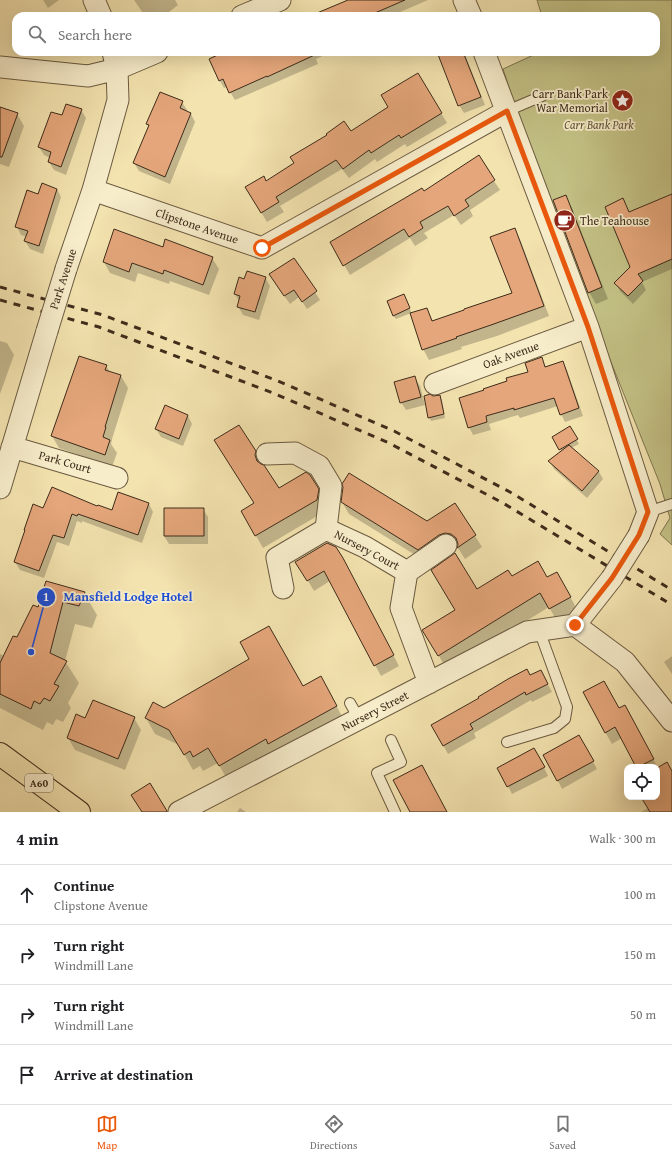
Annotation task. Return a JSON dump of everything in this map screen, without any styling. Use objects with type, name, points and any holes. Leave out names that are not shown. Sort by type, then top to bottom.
[{"type":"highway","name":"A60","points":[[0,754],[79,812]]},
{"type":"street","points":[[94,0],[99,12]]},
{"type":"street","points":[[252,12],[280,0]]},
{"type":"street","points":[[464,0],[469,12]]},
{"type":"street","points":[[0,67],[88,76],[115,60],[136,56]]},
{"type":"street","points":[[486,56],[588,327],[648,512],[639,535],[612,578],[575,625],[625,662],[672,721]]},
{"type":"street","name":"Park Avenue","points":[[0,488],[66,269],[93,190],[118,100],[115,60]]},
{"type":"street","name":"Clipstone Avenue","points":[[93,190],[262,248],[507,111]]},
{"type":"street","name":"Oak Avenue","points":[[434,384],[588,327]]},
{"type":"street","name":"Park Court","points":[[12,447],[117,478]]},
{"type":"street","name":"Nursery Court","points":[[267,454],[295,453],[319,466],[331,486],[326,529]]},
{"type":"street","name":"Nursery Court","points":[[326,529],[365,548],[407,572]]},
{"type":"street","name":"Nursery Court","points":[[283,588],[277,558],[326,529]]},
{"type":"street","name":"Nursery Court","points":[[429,682],[401,608],[407,572],[446,545]]},
{"type":"street","name":"Nursery Street","points":[[179,812],[355,711],[429,682],[526,632],[575,625]]},
{"type":"lane","points":[[507,111],[542,96]]},
{"type":"lane","points":[[648,512],[672,504]]},
{"type":"lane","points":[[507,742],[554,728],[565,719],[567,707],[539,630]]},
{"type":"lane","points":[[391,740],[401,762],[377,773],[395,812]]},
{"type":"green space","name":"Carr Bank Park","points":[[537,0],[672,0],[672,545],[660,534],[670,518],[660,484],[547,203],[503,69],[531,56],[660,56],[660,12],[541,12]]},
{"type":"building","points":[[348,0],[405,0],[377,12],[320,12]]},
{"type":"building","points":[[215,56],[312,56],[229,93],[223,79],[219,81],[209,59]]},
{"type":"building","points":[[439,56],[465,56],[481,97],[458,106]]},
{"type":"building","points":[[418,73],[442,113],[401,138],[399,135],[371,153],[369,150],[343,169],[336,160],[276,197],[279,202],[261,213],[245,187],[264,176],[266,181],[294,163],[290,157],[327,135],[326,134],[344,121],[351,131],[388,107],[381,95]]},
{"type":"building","points":[[160,92],[183,101],[180,108],[191,113],[165,177],[133,163],[149,125],[146,124]]},
{"type":"building","points":[[66,104],[82,109],[61,167],[48,162],[51,152],[38,147],[51,112],[62,115]]},
{"type":"building","points":[[0,107],[18,113],[2,157],[0,157]]},
{"type":"building","points":[[479,155],[495,180],[465,200],[469,206],[454,216],[448,206],[420,222],[423,228],[409,237],[404,229],[343,266],[330,242],[422,188],[424,191]]},
{"type":"building","points":[[42,183],[57,189],[39,246],[24,241],[28,231],[15,227],[27,190],[38,194]]},
{"type":"building","points":[[672,194],[672,259],[638,274],[643,281],[628,296],[614,283],[630,267],[605,207],[623,198],[629,212]]},
{"type":"building","points":[[566,195],[602,287],[588,293],[553,200]]},
{"type":"building","points":[[515,228],[544,306],[422,350],[410,313],[427,308],[432,321],[512,293],[490,237]]},
{"type":"building","points":[[114,229],[163,247],[165,239],[213,257],[203,285],[164,270],[163,274],[132,263],[129,272],[103,262]]},
{"type":"building","points":[[294,258],[317,291],[302,302],[294,290],[284,296],[269,274]]},
{"type":"building","points":[[247,271],[266,277],[255,312],[237,307],[240,296],[234,294],[239,277],[244,279]]},
{"type":"building","points":[[404,294],[410,308],[393,316],[387,301]]},
{"type":"building","points":[[79,356],[107,365],[105,370],[121,375],[103,437],[110,440],[105,455],[51,436]]},
{"type":"building","points":[[542,357],[545,367],[563,361],[579,408],[560,415],[554,398],[514,410],[514,408],[486,416],[487,422],[468,428],[459,398],[507,381],[506,378],[528,372],[525,363]]},
{"type":"building","points":[[415,376],[421,397],[400,403],[394,382]]},
{"type":"building","points":[[430,394],[433,396],[440,395],[444,414],[428,418],[424,396]]},
{"type":"building","points":[[165,405],[188,415],[179,439],[155,429]]},
{"type":"building","points":[[239,425],[256,451],[255,455],[257,461],[264,465],[279,488],[306,472],[310,475],[319,489],[317,500],[255,536],[241,511],[254,503],[214,440]]},
{"type":"building","points":[[570,426],[578,439],[559,450],[552,437]]},
{"type":"building","points":[[569,445],[599,471],[582,491],[548,461]]},
{"type":"building","points":[[349,473],[427,521],[455,503],[476,535],[457,548],[458,544],[456,538],[451,534],[445,533],[439,535],[418,550],[341,502],[342,484]]},
{"type":"building","points":[[52,487],[97,506],[98,505],[112,510],[118,492],[149,503],[138,535],[78,514],[77,516],[72,514],[64,538],[53,535],[39,571],[14,562],[33,504],[43,508]]},
{"type":"building","points":[[164,508],[204,508],[204,536],[164,536]]},
{"type":"building","points":[[327,543],[336,547],[343,558],[394,655],[374,666],[324,571],[307,581],[295,562]]},
{"type":"building","points":[[455,553],[477,589],[508,570],[512,576],[538,561],[547,577],[557,572],[571,597],[549,609],[540,593],[438,656],[422,630],[455,610],[431,570]]},
{"type":"building","points":[[46,581],[85,592],[79,606],[63,602],[50,653],[67,661],[54,684],[59,686],[50,701],[44,698],[40,704],[34,701],[31,709],[0,694],[0,663],[13,636],[17,637],[33,605],[38,607]]},
{"type":"building","points":[[269,626],[303,686],[321,676],[337,706],[268,744],[266,739],[219,766],[208,748],[193,757],[190,751],[184,755],[169,730],[145,718],[153,702],[164,708],[249,659],[240,642]]},
{"type":"building","points":[[527,669],[530,675],[541,670],[548,684],[526,695],[525,692],[470,724],[473,729],[443,746],[431,725]]},
{"type":"building","points":[[604,681],[619,708],[625,705],[654,759],[644,764],[634,764],[615,727],[605,733],[583,692]]},
{"type":"building","points":[[93,700],[135,717],[118,759],[67,738],[76,714],[85,718]]},
{"type":"building","points":[[579,735],[594,761],[557,781],[543,755]]},
{"type":"building","points":[[534,748],[545,767],[507,787],[497,768]]},
{"type":"building","points":[[667,762],[672,771],[672,812],[650,812],[643,800],[660,800],[660,766]]},
{"type":"building","points":[[422,765],[447,812],[410,812],[393,780]]},
{"type":"building","points":[[150,783],[167,812],[142,812],[131,795]]},
{"type":"railway","points":[[0,287],[103,315],[278,381],[394,431],[510,492],[672,590]]},
{"type":"railway","points":[[0,300],[99,327],[273,393],[389,443],[503,503],[672,605]]},
{"type":"place","name":"Carr Bank Park War Memorial","points":[[623,101]]},
{"type":"place","name":"The Teahouse","points":[[565,221]]},
{"type":"place","name":"Mansfield Lodge Hotel","points":[[31,652]]},
{"type":"route","points":[[262,248],[507,111],[588,327],[648,512],[639,535],[612,578],[575,625]]}]
